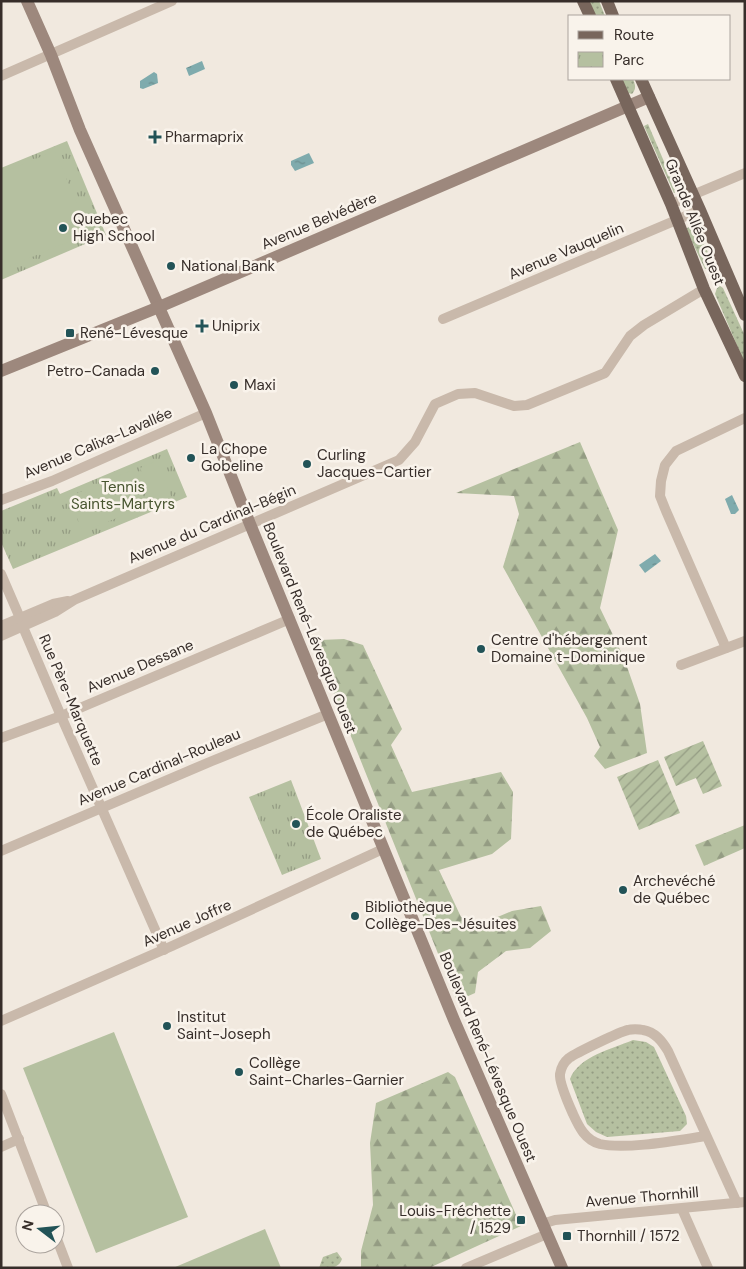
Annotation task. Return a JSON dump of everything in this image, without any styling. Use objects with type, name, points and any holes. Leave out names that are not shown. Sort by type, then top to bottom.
[{"type":"main road","name":"Boulevard René-Lévesque Ouest","points":[[27,1],[51,55],[80,130],[206,413],[454,1020],[562,1268]]},
{"type":"main road","points":[[583,1],[590,15]]},
{"type":"main road","points":[[607,1],[614,15]]},
{"type":"main road","name":"Grande Allée Ouest","points":[[616,80],[671,204],[704,289],[745,376]]},
{"type":"main road","name":"Grande Allée Ouest","points":[[641,80],[745,315]]},
{"type":"main road","name":"Avenue Belvédère","points":[[1,371],[159,307],[649,97]]},
{"type":"street","points":[[1,76],[172,1]]},
{"type":"street","points":[[671,204],[745,173]]},
{"type":"street","name":"Avenue Vauquelin","points":[[443,319],[700,210]]},
{"type":"street","name":"Avenue du Cardinal-Bégin","points":[[1,626],[55,612],[74,600],[399,460],[415,442],[435,404],[450,397],[458,394],[475,393],[514,406],[527,405],[605,373],[630,336],[644,325],[704,289]]},
{"type":"street","name":"Avenue Calixa-Lavallée","points":[[1,500],[52,481],[206,413]]},
{"type":"street","points":[[726,648],[660,496],[661,481],[665,465],[676,451],[745,418]]},
{"type":"street","name":"Rue Père-Marquette","points":[[1,574],[164,950]]},
{"type":"street","name":"Avenue Dessane","points":[[1,738],[61,716],[290,619]]},
{"type":"street","name":"Avenue du Cardinal-Bégin","points":[[1,636],[22,622]]},
{"type":"street","points":[[681,665],[745,640]]},
{"type":"street","name":"Avenue Cardinal-Rouleau","points":[[1,851],[102,807],[328,714]]},
{"type":"street","name":"Avenue Joffre","points":[[1,1021],[164,950],[383,849]]},
{"type":"street","points":[[706,1136],[625,1146],[598,1143],[587,1137],[570,1109],[560,1075],[563,1064],[578,1052],[628,1030],[643,1030],[654,1034],[662,1040],[706,1136],[741,1203]]},
{"type":"street","points":[[1,1094],[44,1204]]},
{"type":"street","points":[[1,1147],[19,1139]]},
{"type":"street","name":"Avenue Thornhill","points":[[466,1268],[545,1229],[555,1220],[741,1203]]},
{"type":"street","points":[[682,1209],[708,1268]]},
{"type":"street","points":[[63,1254],[68,1268]]},
{"type":"green space","points":[[586,1],[599,1],[605,15],[593,15]]},
{"type":"green space","points":[[621,80],[633,80],[634,92],[632,94],[628,93]]},
{"type":"green space","points":[[648,124],[677,192],[674,193],[644,126]]},
{"type":"green space","points":[[67,141],[106,235],[1,280],[1,168]]},
{"type":"green space","points":[[55,151],[89,233],[1,270],[1,173]]},
{"type":"green space","points":[[694,225],[697,226],[713,265],[706,269],[687,231],[687,228]]},
{"type":"green space","points":[[720,286],[723,288],[745,336],[745,364],[715,294]]},
{"type":"green space","points":[[580,442],[618,530],[600,608],[624,658],[640,704],[647,753],[605,769],[594,756],[600,747],[587,718],[503,567],[519,514],[514,496],[456,493]]},
{"type":"green space","name":"Tennis Saints-Martyrs","points":[[167,449],[187,497],[13,569],[1,542],[1,511],[57,488],[60,494]]},
{"type":"green space","points":[[156,461],[171,496],[154,503],[140,468]]},
{"type":"green space","points":[[132,470],[147,505],[131,512],[116,477]]},
{"type":"green space","points":[[109,480],[124,515],[107,522],[92,487]]},
{"type":"green space","points":[[85,490],[100,525],[83,532],[68,497]]},
{"type":"green space","points":[[344,639],[363,645],[402,729],[391,745],[412,792],[501,772],[513,792],[511,839],[492,854],[439,870],[461,917],[481,924],[512,911],[541,906],[551,931],[530,948],[506,951],[478,972],[475,993],[457,1001],[314,644],[320,640]]},
{"type":"green space","points":[[703,741],[722,786],[703,794],[696,778],[676,786],[664,757]]},
{"type":"green space","points":[[658,760],[680,813],[639,830],[617,777]]},
{"type":"green space","points":[[291,780],[321,859],[282,875],[249,797]]},
{"type":"green space","points":[[745,825],[745,848],[704,866],[695,845]]},
{"type":"green space","points":[[114,1032],[188,1217],[96,1253],[23,1068]]},
{"type":"green space","points":[[633,1040],[646,1042],[654,1047],[686,1116],[687,1124],[680,1131],[607,1137],[596,1132],[587,1124],[570,1079],[574,1071],[597,1054]]},
{"type":"green space","points":[[448,1072],[455,1077],[521,1226],[429,1268],[361,1268],[361,1251],[373,1205],[370,1143],[376,1103]]},
{"type":"green space","points":[[265,1229],[281,1268],[173,1268]]},
{"type":"green space","points":[[337,1252],[342,1259],[338,1265],[319,1268],[323,1257]]},
{"type":"water","points":[[202,61],[205,69],[189,76],[186,68]]},
{"type":"water","points":[[154,72],[157,74],[158,83],[143,89],[140,88],[140,81]]},
{"type":"water","points":[[309,153],[314,163],[295,171],[291,161]]},
{"type":"water","points":[[732,495],[739,510],[735,514],[731,514],[725,499]]},
{"type":"water","points":[[655,554],[661,561],[645,573],[639,565]]},
{"type":"place","name":"Pharmaprix","points":[[155,137]]},
{"type":"place","name":"Quebec High School","points":[[63,228]]},
{"type":"place","name":"National Bank","points":[[171,266]]},
{"type":"place","name":"Uniprix","points":[[202,326]]},
{"type":"place","name":"René-Lévesque","points":[[70,333]]},
{"type":"place","name":"Petro-Canada","points":[[155,371]]},
{"type":"place","name":"Maxi","points":[[234,385]]},
{"type":"place","name":"La Chope Gobeline","points":[[191,458]]},
{"type":"place","name":"Curling Jacques-Cartier","points":[[307,464]]},
{"type":"place","name":"Centre d'hébergement Domaine t-Dominique","points":[[481,649]]},
{"type":"place","name":"École Oraliste de Québec","points":[[296,824]]},
{"type":"place","name":"Archevéché de Québec","points":[[623,890]]},
{"type":"place","name":"Bibliothèque Collège-Des-Jésuites","points":[[355,916]]},
{"type":"place","name":"Institut Saint-Joseph","points":[[167,1026]]},
{"type":"place","name":"Collège Saint-Charles-Garnier","points":[[239,1072]]},
{"type":"place","name":"Louis-Fréchette / 1529","points":[[521,1220]]},
{"type":"place","name":"Thornhill / 1572","points":[[567,1236]]}]
